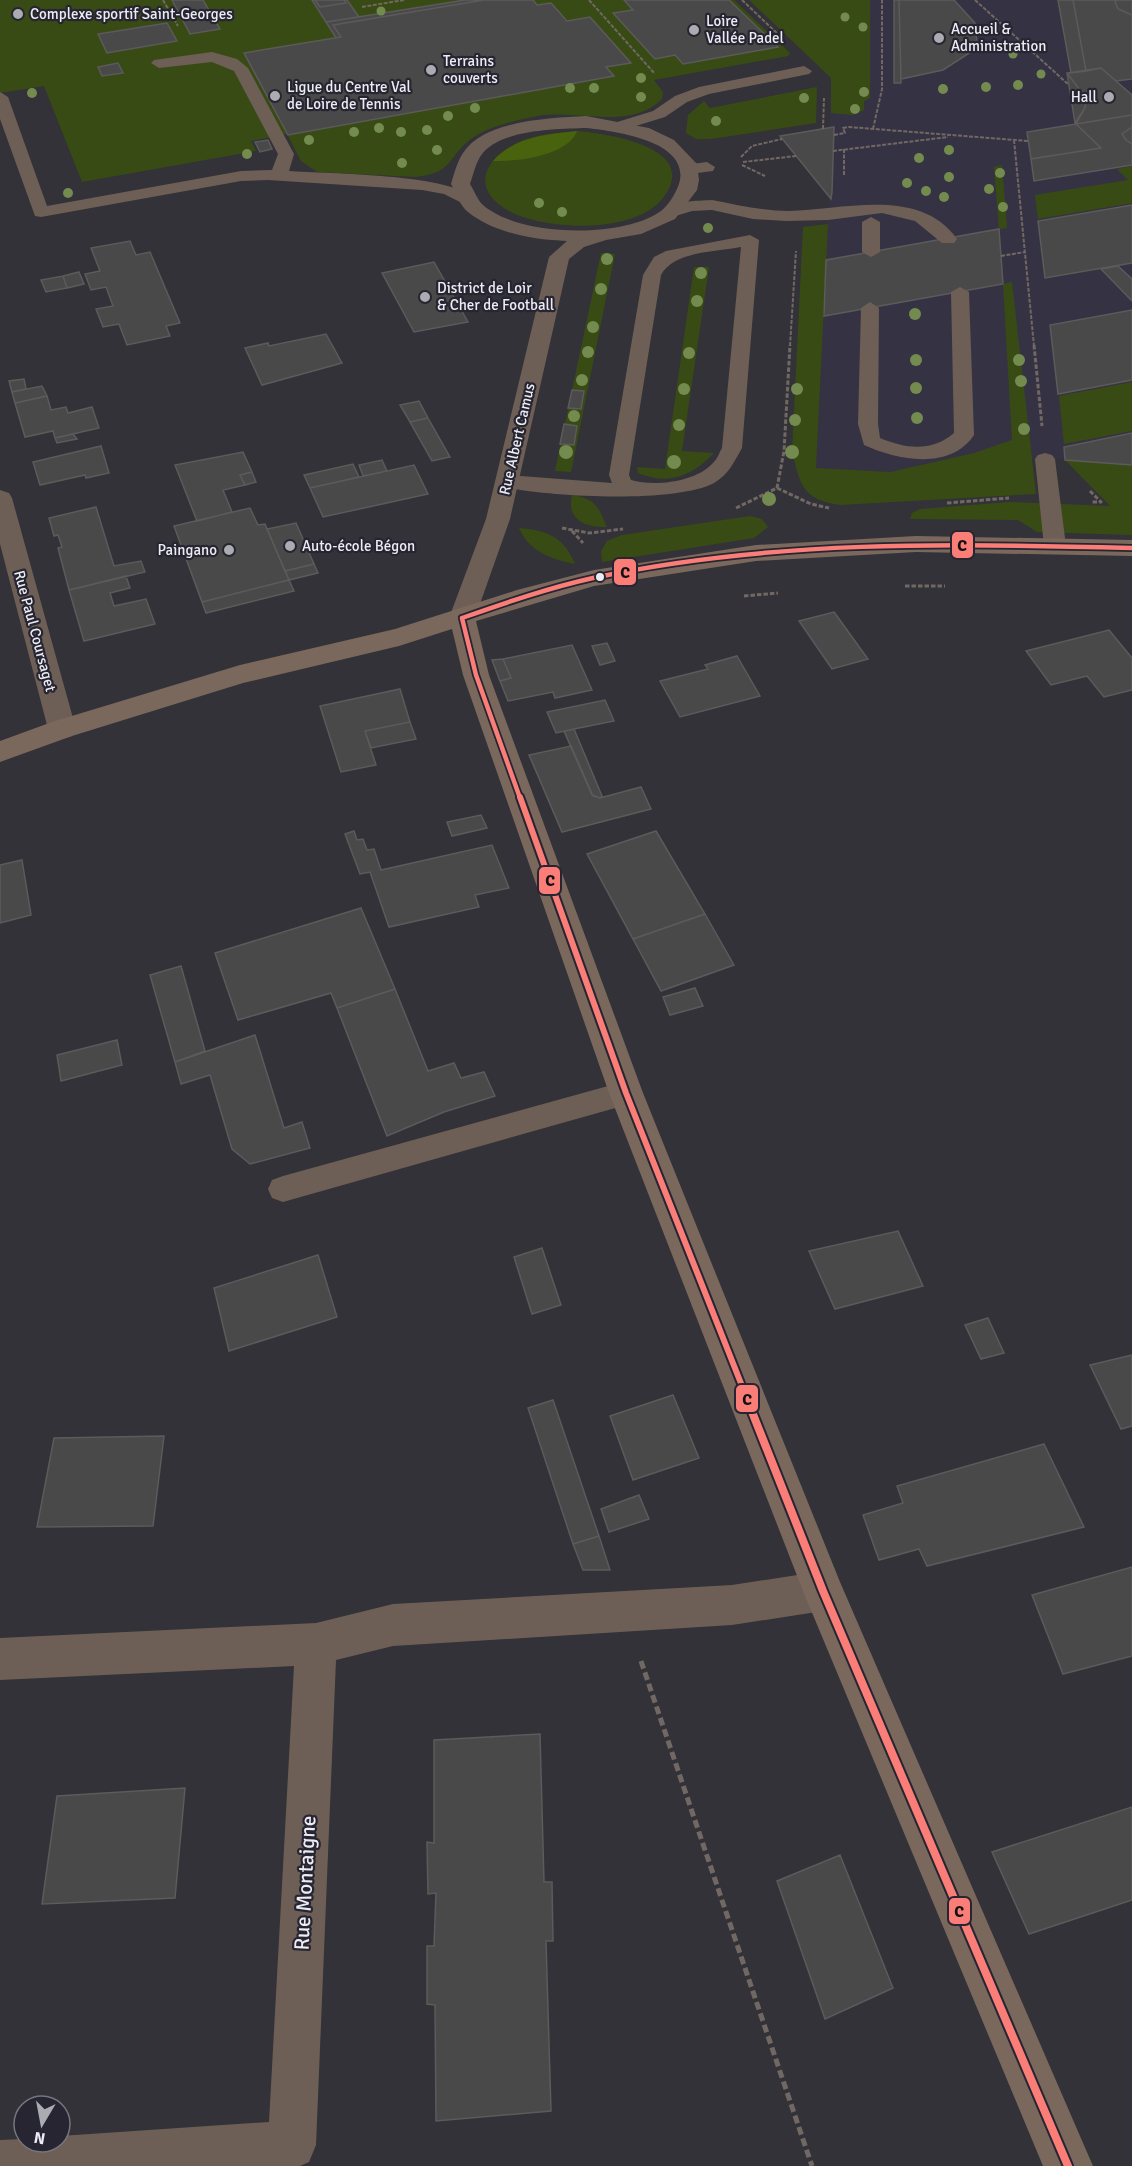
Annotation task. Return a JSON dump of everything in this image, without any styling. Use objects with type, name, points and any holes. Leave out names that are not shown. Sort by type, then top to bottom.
[{"type":"street","points":[[553,123],[620,126],[655,137],[673,148],[696,172],[685,197],[669,213],[645,226],[577,243],[559,257],[542,240],[485,216],[468,201],[460,184],[462,167],[474,151],[495,138],[522,128],[553,123]]},
{"type":"street","points":[[511,228],[543,235],[577,237],[613,234]]},
{"type":"street","name":"Rue Albert Camus","points":[[462,618],[498,519],[559,257]]},
{"type":"street","name":"Rue Paul Coursaget","points":[[0,498],[62,729]]},
{"type":"street","points":[[0,752],[62,729],[240,674],[399,637],[526,596],[594,578],[756,553],[916,544],[1132,548]]},
{"type":"street","points":[[462,618],[476,675],[626,1093],[823,1591],[1068,2166]]},
{"type":"street","points":[[0,1659],[316,1644],[393,1625],[732,1605],[823,1591]]},
{"type":"street","name":"Rue Montaigne","points":[[0,2165],[292,2145],[316,1644]]},
{"type":"lane","points":[[159,63],[197,57],[233,61],[240,68],[286,154],[279,176]]},
{"type":"lane","points":[[620,126],[659,114],[681,99],[698,92],[804,71]]},
{"type":"lane","points":[[0,97],[41,212],[241,176],[279,176],[422,185],[449,190],[468,201]]},
{"type":"lane","points":[[655,137],[659,114]]},
{"type":"lane","points":[[422,185],[448,180],[462,167]]},
{"type":"lane","points":[[696,172],[696,190],[712,204]]},
{"type":"lane","points":[[669,213],[690,206],[712,204],[753,214],[828,215],[882,208],[921,217],[937,227],[948,239]]},
{"type":"lane","points":[[507,481],[662,490],[696,482],[720,469],[732,447],[753,214]]},
{"type":"lane","points":[[871,222],[871,252]]},
{"type":"lane","points":[[641,490],[624,484],[619,475],[652,276],[660,261],[672,255],[750,240]]},
{"type":"lane","points":[[870,308],[868,424],[871,441],[891,451],[918,453],[948,448],[964,435],[960,292]]},
{"type":"lane","points":[[1045,459],[1055,546]]},
{"type":"lane","points":[[283,1189],[626,1093]]},
{"type":"path","points":[[362,7],[404,0]]},
{"type":"path","points":[[589,0],[660,80]]},
{"type":"path","points":[[742,0],[791,46]]},
{"type":"path","points":[[873,129],[882,89],[882,0]]},
{"type":"path","points":[[975,0],[1069,85]]},
{"type":"path","points":[[834,135],[845,133],[843,128],[849,127],[1029,141]]},
{"type":"path","points":[[833,151],[957,135]]},
{"type":"path","points":[[782,139],[752,146],[738,163],[796,156]]},
{"type":"path","points":[[1014,140],[1045,459]]},
{"type":"path","points":[[1001,256],[1025,252]]},
{"type":"path","points":[[937,504],[1004,498],[1101,502],[1085,485]]},
{"type":"path","points":[[777,488],[811,504],[835,509]]},
{"type":"path","points":[[904,586],[951,586]]},
{"type":"path","points":[[743,596],[788,592]]},
{"type":"path","points":[[624,1611],[812,2166]]},
{"type":"shaded area","points":[[754,0],[1132,0],[1132,465],[974,453],[890,472],[816,468],[828,224],[831,74]]},
{"type":"green space","name":"Ligue du Centre Val de Loire de Tennis","points":[[0,0],[734,0],[790,53],[788,56],[654,80],[663,92],[662,99],[649,109],[635,114],[619,117],[538,116],[498,126],[484,131],[467,142],[445,167],[428,175],[415,177],[317,172],[301,161],[287,134],[251,141],[256,151],[82,182],[44,86],[0,93]]},
{"type":"green space","points":[[749,0],[870,0],[870,98],[864,101],[864,110],[853,115],[831,113],[831,78]]},
{"type":"green space","points":[[817,87],[816,123],[711,139],[696,139],[686,133],[688,115],[704,101],[710,108]]},
{"type":"green space","points":[[577,131],[621,138],[654,151],[666,160],[672,172],[670,186],[659,202],[642,214],[621,221],[572,226],[526,218],[509,211],[489,193],[485,184],[486,174],[497,156],[519,142],[533,137]]},
{"type":"green space","points":[[577,131],[572,140],[552,152],[527,159],[493,161],[511,147],[532,138]]},
{"type":"green space","points":[[1002,165],[1007,228],[999,229],[994,167]]},
{"type":"green space","points":[[1132,166],[1132,203],[1038,219],[1035,195],[1128,180],[1117,169]]},
{"type":"green space","points":[[828,224],[816,468],[890,472],[974,453],[1012,440],[1003,284],[1012,282],[1036,494],[840,505],[818,499],[805,489],[792,452],[803,227]]},
{"type":"green space","points":[[601,253],[615,254],[571,472],[555,471]]},
{"type":"green space","points":[[694,267],[709,267],[682,451],[714,453],[688,473],[659,479],[638,473],[637,467],[665,469]]},
{"type":"green space","points":[[1132,382],[1132,431],[1064,444],[1059,396]]},
{"type":"green space","points":[[1065,460],[1132,465],[1132,535],[1037,532],[1018,520],[910,519],[912,513],[920,509],[1010,502],[1110,506]]},
{"type":"green space","points":[[572,495],[591,501],[607,527],[591,526],[579,520],[572,510]]},
{"type":"green space","points":[[750,516],[762,519],[768,527],[754,538],[602,562],[601,551],[607,541],[622,535]]},
{"type":"green space","points":[[519,528],[546,533],[560,541],[575,564],[541,553],[528,543]]},
{"type":"building","points":[[172,0],[203,0],[220,29],[190,34]]},
{"type":"building","points":[[312,0],[315,0],[320,7],[346,3],[344,0],[347,0],[359,17],[326,22]]},
{"type":"building","points":[[315,0],[344,0],[346,3],[320,7]]},
{"type":"building","points":[[465,0],[484,0],[333,25],[341,37],[336,38],[326,22]]},
{"type":"building","name":"Terrains couverts","points":[[484,0],[533,0],[537,5],[551,3],[567,21],[590,17],[631,63],[606,67],[614,76],[288,135],[244,53],[341,37],[333,25]]},
{"type":"building","name":"Loire Vallée Padel","points":[[624,0],[729,0],[778,47],[683,64],[675,55],[655,59],[613,13],[633,10]]},
{"type":"building","points":[[894,0],[899,0],[901,83],[894,83]]},
{"type":"building","name":"Accueil & Administration","points":[[899,0],[954,0],[975,23],[977,43],[971,52],[943,70],[901,79]]},
{"type":"building","points":[[1058,0],[1073,0],[1086,71],[1071,73]]},
{"type":"building","points":[[1073,0],[1117,0],[1115,2],[1118,9],[1132,15],[1132,79],[1116,81],[1101,68],[1086,71]]},
{"type":"building","points":[[1073,0],[1132,0],[1132,79],[1116,81],[1101,68],[1086,71]]},
{"type":"building","points":[[167,23],[177,41],[107,53],[98,34]]},
{"type":"building","points":[[118,63],[123,73],[102,76],[98,67]]},
{"type":"building","name":"Hall","points":[[1101,68],[1132,95],[1132,115],[1076,124],[1085,108],[1086,98],[1067,73]]},
{"type":"building","points":[[1067,73],[1086,98],[1085,108],[1075,123]]},
{"type":"building","points":[[1132,115],[1132,127],[1122,134],[1132,144],[1132,165],[1034,181],[1031,159],[1101,148],[1076,124]]},
{"type":"building","points":[[1132,115],[1132,165],[1034,181],[1031,159],[1101,148],[1076,124]]},
{"type":"building","points":[[1076,124],[1101,148],[1031,159],[1027,132]]},
{"type":"building","points":[[834,127],[832,192],[831,199],[780,136]]},
{"type":"building","points":[[268,140],[272,149],[260,152],[255,142]]},
{"type":"building","points":[[1132,205],[1132,263],[1045,278],[1038,221]]},
{"type":"building","points":[[1132,205],[1132,263],[1045,278],[1038,221]]},
{"type":"building","points":[[999,229],[1003,284],[824,316],[826,260]]},
{"type":"building","points":[[130,241],[136,255],[150,252],[180,323],[166,326],[170,336],[127,345],[119,324],[103,327],[96,309],[113,306],[106,287],[91,290],[85,274],[100,271],[91,248]]},
{"type":"building","name":"District de Loir & Cher de Football","points":[[434,262],[468,322],[414,332],[382,273]]},
{"type":"building","points":[[1118,266],[1132,279],[1132,301],[1101,269]]},
{"type":"building","points":[[79,272],[84,284],[67,288],[63,276]]},
{"type":"building","points":[[63,276],[67,288],[46,292],[41,280]]},
{"type":"building","points":[[1132,310],[1132,380],[1058,394],[1050,325]]},
{"type":"building","points":[[1132,310],[1132,380],[1058,394],[1050,325]]},
{"type":"building","points":[[326,334],[342,363],[262,385],[245,348],[268,343],[269,346]]},
{"type":"building","points":[[24,379],[26,389],[12,392],[9,381]]},
{"type":"building","points":[[42,386],[47,396],[15,403],[12,392]]},
{"type":"building","points":[[572,390],[584,391],[581,409],[568,408]]},
{"type":"building","points":[[47,396],[51,410],[66,407],[68,413],[92,407],[99,428],[55,438],[53,431],[25,437],[15,403]]},
{"type":"building","points":[[419,401],[428,418],[410,422],[400,405]]},
{"type":"building","points":[[428,418],[450,457],[432,461],[410,422]]},
{"type":"building","points":[[564,424],[577,426],[574,445],[560,444]]},
{"type":"building","points":[[1132,433],[1132,465],[1065,460],[1064,447]]},
{"type":"building","points":[[1132,433],[1132,465],[1065,460],[1064,447]]},
{"type":"building","points":[[73,434],[77,439],[57,443],[55,438]]},
{"type":"building","points":[[101,446],[109,473],[86,478],[85,475],[40,485],[33,462]]},
{"type":"building","points":[[243,452],[252,472],[240,475],[245,485],[223,490],[232,512],[197,521],[175,465]]},
{"type":"building","points":[[382,460],[387,471],[363,476],[359,465]]},
{"type":"building","points":[[353,464],[359,477],[310,488],[304,475]]},
{"type":"building","points":[[414,465],[428,494],[323,517],[310,488]]},
{"type":"building","points":[[252,472],[256,482],[245,485],[240,475]]},
{"type":"building","points":[[96,507],[114,566],[141,561],[145,572],[69,590],[58,548],[62,547],[58,535],[54,536],[49,518]]},
{"type":"building","name":"Paingano","points":[[250,508],[258,525],[265,524],[289,580],[202,602],[174,526]]},
{"type":"building","name":"Auto-école Bégon","points":[[296,523],[314,564],[285,571],[267,529]]},
{"type":"building","points":[[314,564],[318,573],[289,580],[285,571]]},
{"type":"building","points":[[126,576],[130,588],[110,593],[114,606],[146,599],[155,624],[84,641],[69,590]]},
{"type":"building","points":[[289,580],[294,591],[206,613],[202,602]]},
{"type":"building","points":[[834,612],[868,659],[832,669],[799,621]]},
{"type":"building","points":[[1109,630],[1132,658],[1132,690],[1104,697],[1087,676],[1051,685],[1026,651]]},
{"type":"building","points":[[607,643],[615,661],[600,665],[592,646]]},
{"type":"building","points":[[572,645],[592,690],[555,698],[553,692],[508,701],[500,681],[511,678],[503,659]]},
{"type":"building","points":[[737,656],[760,696],[680,717],[660,681],[708,669],[705,665]]},
{"type":"building","points":[[503,659],[511,678],[500,681],[492,660]]},
{"type":"building","points":[[400,689],[410,722],[365,731],[376,765],[341,772],[320,706]]},
{"type":"building","points":[[605,700],[614,721],[556,733],[547,712]]},
{"type":"building","points":[[410,722],[416,739],[371,748],[365,731]]},
{"type":"building","points":[[574,729],[602,796],[600,798],[592,795],[564,731]]},
{"type":"building","points":[[571,746],[593,796],[600,798],[641,787],[651,809],[562,832],[529,755]]},
{"type":"building","points":[[481,815],[487,828],[452,836],[447,822]]},
{"type":"building","points":[[354,831],[357,840],[363,839],[367,850],[374,849],[381,870],[492,845],[509,888],[475,895],[479,907],[389,927],[370,872],[360,874],[345,834]]},
{"type":"building","points":[[656,831],[705,914],[633,939],[587,854]]},
{"type":"building","points":[[22,860],[31,915],[0,923],[0,865]]},
{"type":"building","points":[[361,908],[395,989],[337,1008],[331,993],[238,1020],[215,953]]},
{"type":"building","points":[[705,914],[734,965],[661,991],[633,939]]},
{"type":"building","points":[[181,966],[205,1051],[175,1062],[150,975]]},
{"type":"building","points":[[695,988],[703,1006],[670,1015],[663,997]]},
{"type":"building","points":[[395,989],[428,1071],[454,1063],[461,1078],[484,1072],[495,1096],[444,1112],[387,1136],[337,1008]]},
{"type":"building","points":[[255,1035],[284,1128],[302,1122],[310,1148],[250,1164],[232,1149],[210,1075],[181,1084],[175,1062]]},
{"type":"building","points":[[117,1040],[122,1065],[61,1081],[57,1055]]},
{"type":"building","points":[[898,1231],[923,1286],[835,1309],[809,1251]]},
{"type":"building","points":[[542,1248],[561,1305],[532,1314],[514,1257]]},
{"type":"building","points":[[318,1255],[337,1317],[229,1351],[214,1288]]},
{"type":"building","points":[[988,1318],[1004,1353],[981,1359],[965,1325]]},
{"type":"building","points":[[1132,1355],[1132,1426],[1121,1429],[1090,1365]]},
{"type":"building","points":[[673,1395],[699,1458],[633,1480],[610,1416]]},
{"type":"building","points":[[553,1400],[599,1536],[573,1544],[528,1408]]},
{"type":"building","points":[[164,1436],[153,1526],[37,1527],[54,1438]]},
{"type":"building","points":[[1044,1444],[1084,1527],[927,1566],[919,1549],[879,1560],[863,1515],[903,1503],[897,1486]]},
{"type":"building","points":[[639,1495],[649,1519],[609,1532],[601,1509]]},
{"type":"building","points":[[599,1536],[610,1570],[583,1570],[573,1544]]},
{"type":"building","points":[[1132,1567],[1132,1656],[1063,1674],[1032,1595]]},
{"type":"building","points":[[540,1734],[544,1882],[552,1882],[553,1941],[546,1941],[551,2111],[436,2121],[435,2005],[427,2004],[427,1946],[434,1946],[436,1893],[428,1894],[427,1842],[434,1843],[434,1740]]},
{"type":"building","points":[[185,1788],[175,1898],[42,1904],[57,1796]]},
{"type":"building","points":[[1132,1807],[1132,1900],[1029,1934],[992,1852]]},
{"type":"building","points":[[840,1855],[893,1988],[825,2019],[777,1881]]},
{"type":"transit line","name":"C","points":[[462,618],[510,601],[593,578],[660,565],[727,556],[861,546],[997,545],[1132,548]]},
{"type":"transit line","name":"C","points":[[462,618],[476,675],[626,1093],[823,1591],[1068,2166]]},
{"type":"place","name":"Complexe sportif Saint-Georges","points":[[18,14]]},
{"type":"place","name":"Loire Vallée Padel","points":[[694,30]]},
{"type":"place","name":"Accueil & Administration","points":[[939,38]]},
{"type":"place","name":"Terrains couverts","points":[[431,70]]},
{"type":"place","name":"Ligue du Centre Val de Loire de Tennis","points":[[275,96]]},
{"type":"place","name":"Hall","points":[[1109,97]]},
{"type":"place","name":"District de Loir & Cher de Football","points":[[425,297]]},
{"type":"place","name":"Auto-école Bégon","points":[[290,546]]},
{"type":"place","name":"Paingano","points":[[229,550]]}]
